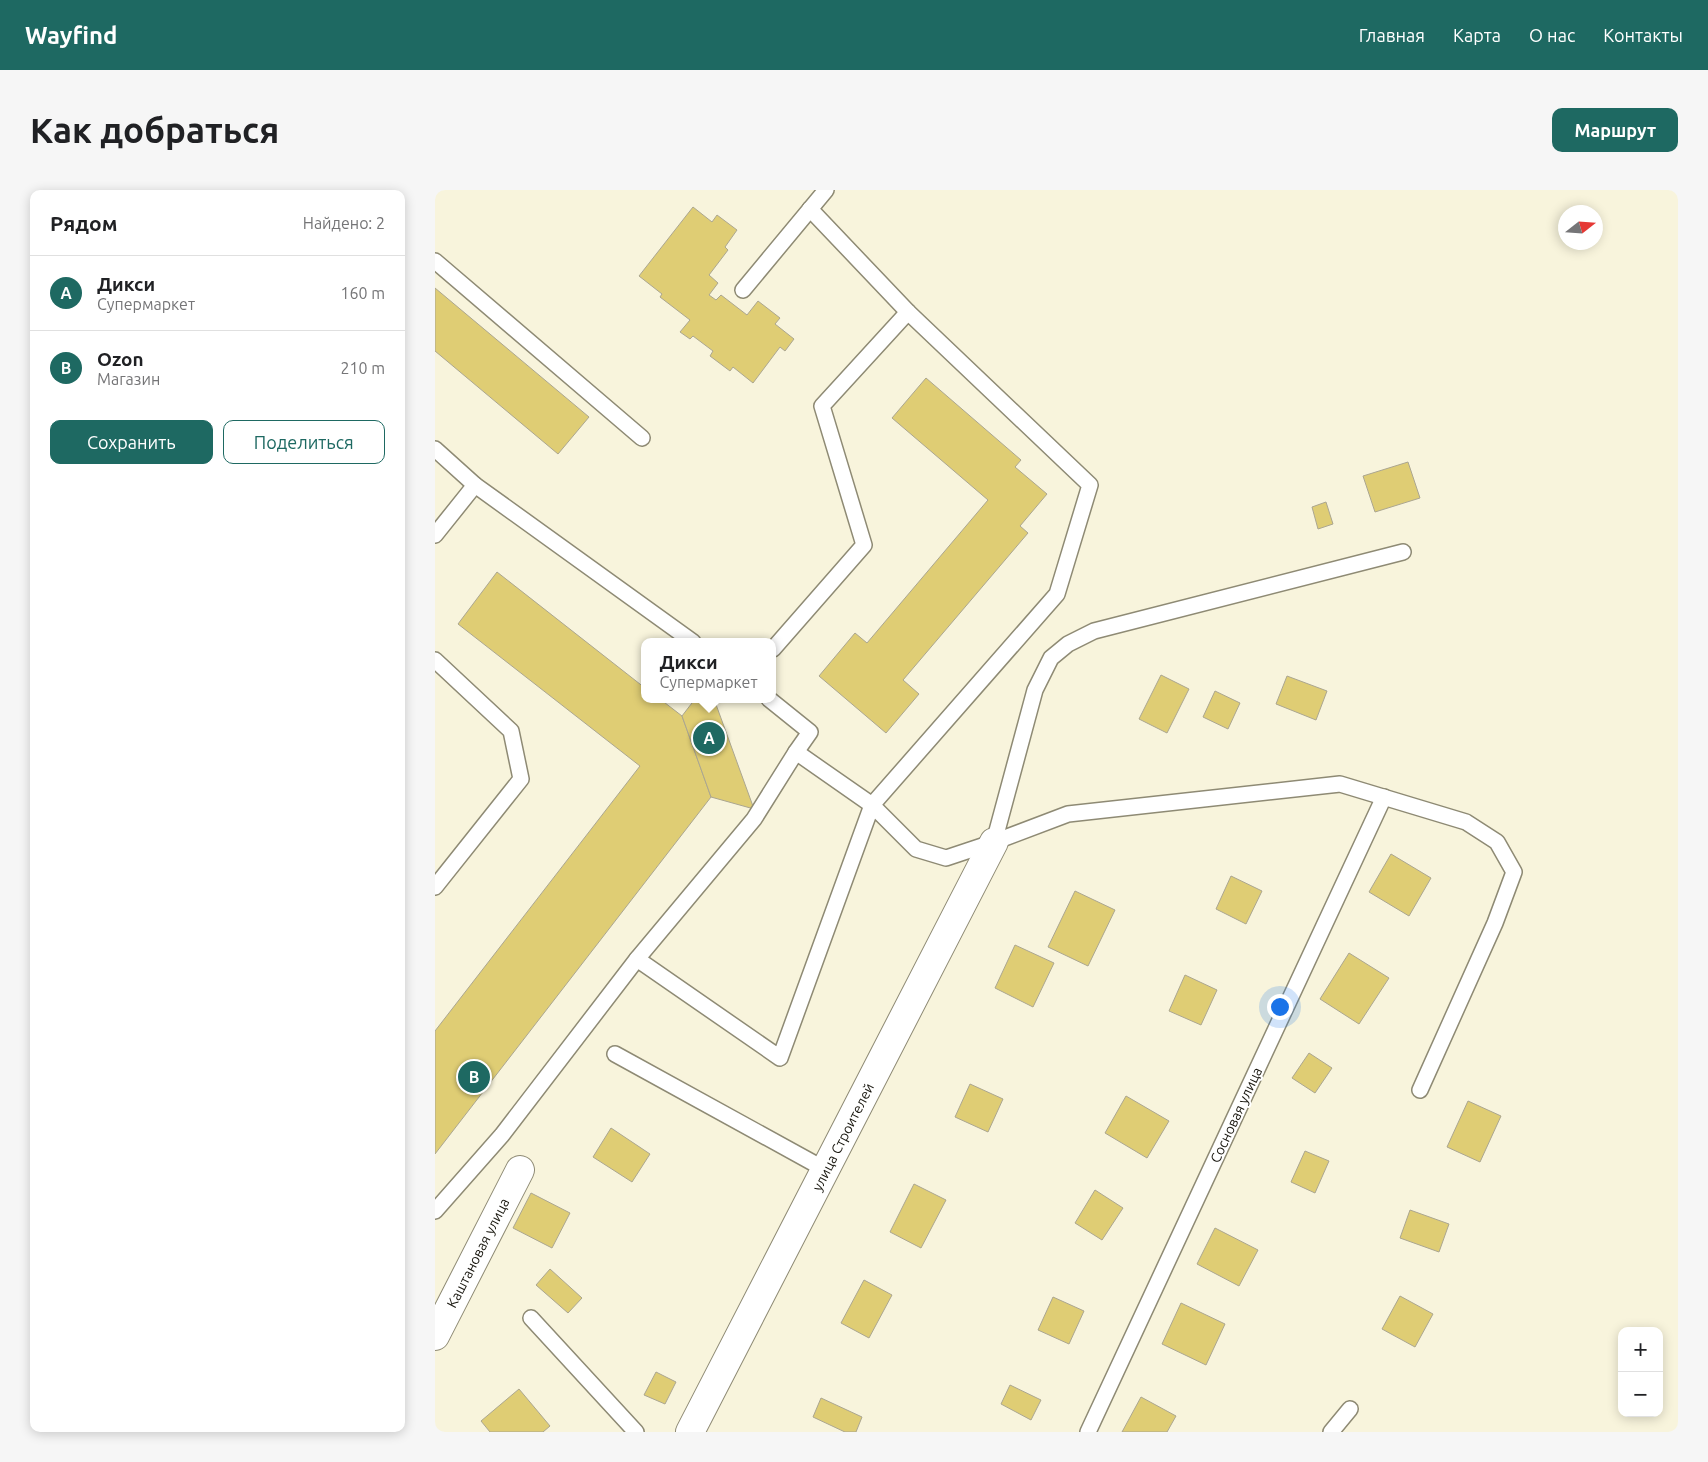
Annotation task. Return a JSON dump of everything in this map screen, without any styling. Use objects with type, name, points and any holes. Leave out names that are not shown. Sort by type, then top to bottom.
[{"type":"street","name":"улица Строителей","points":[[690,1432],[994,842]]},
{"type":"street","name":"Каштановая улица","points":[[435,1336],[520,1170]]},
{"type":"lane","points":[[743,290],[826,190]]},
{"type":"lane","points":[[637,959],[780,1058],[873,805],[1057,594],[1091,485],[908,312],[810,209]]},
{"type":"lane","points":[[435,261],[642,438]]},
{"type":"lane","points":[[776,646],[863,545],[822,406],[908,312]]},
{"type":"lane","points":[[435,449],[475,485],[687,638]]},
{"type":"lane","points":[[435,535],[475,485]]},
{"type":"lane","points":[[994,842],[1035,690],[1051,658],[1068,644],[1094,631],[1403,552]]},
{"type":"lane","points":[[435,660],[511,731],[521,779],[435,887]]},
{"type":"lane","points":[[435,1211],[502,1135],[637,959],[754,819],[810,732],[774,703]]},
{"type":"lane","points":[[796,752],[873,805],[915,849],[946,858],[1068,814],[1340,784],[1466,822],[1497,842],[1514,872],[1495,923],[1421,1090]]},
{"type":"lane","name":"Сосновая улица","points":[[1088,1432],[1384,797]]},
{"type":"lane","points":[[615,1054],[826,1170]]},
{"type":"lane","points":[[531,1318],[636,1432]]},
{"type":"lane","points":[[1331,1432],[1350,1409]]},
{"type":"building","points":[[693,207],[712,222],[717,215],[737,230],[725,247],[728,250],[709,275],[718,283],[709,295],[716,300],[721,295],[747,315],[758,301],[780,318],[775,324],[794,339],[785,351],[780,347],[753,383],[733,367],[730,371],[710,356],[713,351],[693,336],[690,339],[680,332],[690,320],[660,297],[662,294],[639,276]]},
{"type":"building","points":[[435,288],[589,417],[558,454],[435,351]]},
{"type":"building","points":[[926,378],[1021,460],[1015,467],[1047,494],[1020,526],[1028,533],[903,680],[919,694],[886,733],[819,676],[855,633],[867,643],[988,500],[892,418]]},
{"type":"building","points":[[1408,462],[1420,498],[1375,512],[1363,476]]},
{"type":"building","points":[[1326,502],[1333,524],[1318,529],[1312,507]]},
{"type":"building","points":[[497,572],[641,685],[641,703],[665,703],[682,716],[711,797],[435,1154],[435,1031],[640,766],[458,624]]},
{"type":"building","points":[[1161,675],[1189,689],[1167,733],[1139,719]]},
{"type":"building","points":[[1287,676],[1327,691],[1316,720],[1276,704]]},
{"type":"building","points":[[1215,691],[1240,703],[1228,729],[1203,717]]},
{"type":"building","points":[[692,703],[715,703],[754,809],[711,797],[682,716]]},
{"type":"building","points":[[1391,854],[1431,878],[1409,916],[1369,892]]},
{"type":"building","points":[[1231,876],[1262,891],[1246,924],[1216,909]]},
{"type":"building","points":[[1075,891],[1115,910],[1088,966],[1048,947]]},
{"type":"building","points":[[1015,945],[1054,963],[1033,1007],[995,988]]},
{"type":"building","points":[[1349,953],[1389,978],[1359,1024],[1320,999]]},
{"type":"building","points":[[1185,975],[1217,990],[1201,1025],[1169,1011]]},
{"type":"building","points":[[1309,1053],[1332,1068],[1315,1093],[1292,1078]]},
{"type":"building","points":[[970,1084],[1003,1099],[988,1132],[955,1117]]},
{"type":"building","points":[[1126,1096],[1169,1121],[1147,1158],[1105,1133]]},
{"type":"building","points":[[1468,1101],[1501,1116],[1480,1162],[1447,1147]]},
{"type":"building","points":[[611,1128],[650,1154],[632,1182],[593,1157]]},
{"type":"building","points":[[1305,1151],[1329,1161],[1315,1193],[1291,1182]]},
{"type":"building","points":[[914,1184],[946,1200],[921,1248],[890,1232]]},
{"type":"building","points":[[1095,1190],[1123,1208],[1102,1240],[1075,1223]]},
{"type":"building","points":[[531,1193],[570,1213],[552,1248],[513,1228]]},
{"type":"building","points":[[1410,1210],[1449,1224],[1439,1252],[1400,1238]]},
{"type":"building","points":[[1215,1228],[1258,1250],[1239,1286],[1197,1264]]},
{"type":"building","points":[[550,1269],[582,1298],[568,1313],[536,1285]]},
{"type":"building","points":[[864,1280],[892,1295],[869,1338],[841,1323]]},
{"type":"building","points":[[1400,1296],[1433,1314],[1415,1347],[1382,1329]]},
{"type":"building","points":[[1053,1297],[1084,1311],[1069,1344],[1038,1330]]},
{"type":"building","points":[[1181,1303],[1225,1324],[1206,1365],[1162,1344]]},
{"type":"building","points":[[656,1372],[676,1382],[665,1404],[644,1395]]},
{"type":"building","points":[[1010,1385],[1041,1400],[1031,1420],[1001,1404]]},
{"type":"building","points":[[519,1389],[550,1426],[543,1432],[490,1432],[481,1421]]},
{"type":"building","points":[[1141,1397],[1176,1416],[1167,1432],[1122,1432]]},
{"type":"building","points":[[821,1398],[862,1417],[856,1432],[845,1432],[813,1417]]},
{"type":"place","name":"Дикси","points":[[709,738]]},
{"type":"place","name":"Ozon","points":[[474,1077]]}]
